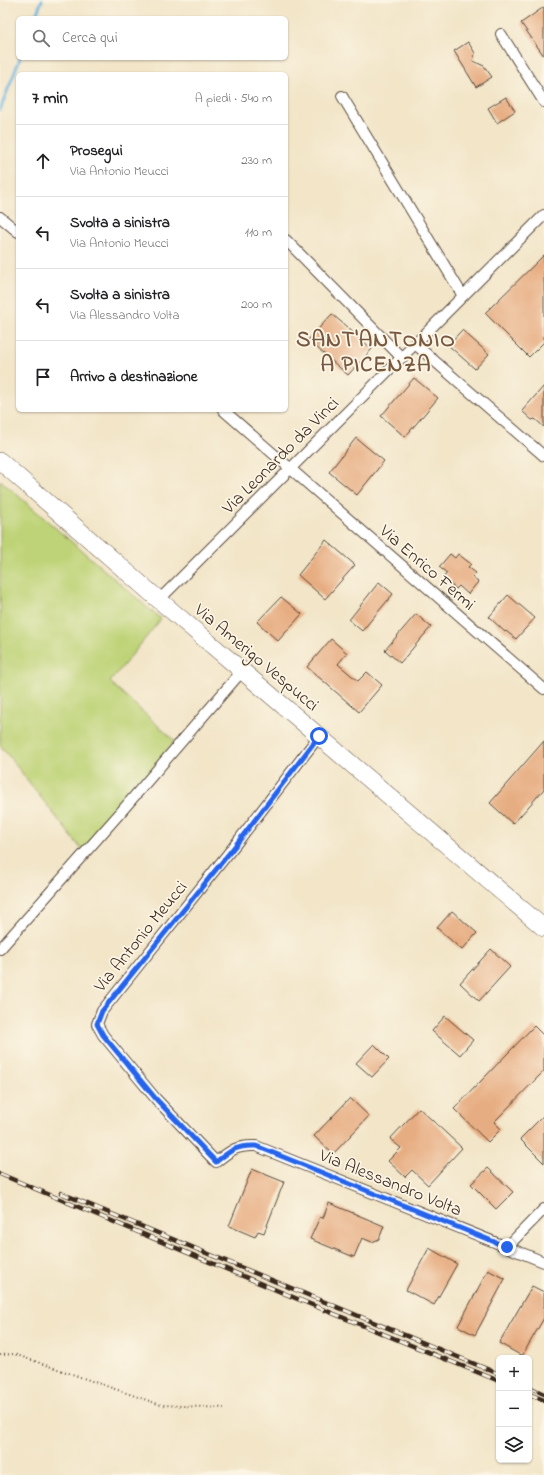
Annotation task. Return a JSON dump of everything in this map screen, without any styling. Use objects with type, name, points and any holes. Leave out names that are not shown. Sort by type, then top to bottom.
[{"type":"main road","name":"Via Amerigo Vespucci","points":[[0,461],[159,600],[544,928]]},
{"type":"street","points":[[501,34],[544,102]]},
{"type":"street","points":[[342,96],[463,296]]},
{"type":"street","name":"Via Leonardo da Vinci","points":[[159,600],[544,215]]},
{"type":"street","points":[[0,217],[16,230]]},
{"type":"street","points":[[288,242],[402,358]]},
{"type":"street","points":[[416,344],[544,456]]},
{"type":"street","name":"Via Enrico Fermi","points":[[225,412],[544,689]]},
{"type":"street","points":[[0,949],[120,813],[242,671]]},
{"type":"street","name":"Via Antonio Meucci","points":[[225,1155],[216,1162],[156,1099],[103,1035],[97,1024],[102,1011],[235,846],[319,736]]},
{"type":"street","name":"Via Alessandro Volta","points":[[225,1155],[233,1149],[243,1146],[256,1146],[544,1262]]},
{"type":"street","points":[[507,1247],[544,1209]]},
{"type":"path","points":[[0,1355],[14,1354],[161,1405],[224,1408]]},
{"type":"green space","points":[[0,480],[161,619],[110,682],[175,741],[82,850],[0,745]]},
{"type":"building","points":[[544,7],[544,56],[521,23]]},
{"type":"building","points":[[468,42],[475,53],[473,61],[484,66],[492,77],[476,87],[454,51]]},
{"type":"building","points":[[506,97],[515,111],[497,123],[488,108]]},
{"type":"building","points":[[544,255],[544,342],[529,357],[485,313]]},
{"type":"building","points":[[332,314],[372,349],[348,375],[308,340]]},
{"type":"building","points":[[462,330],[489,354],[475,369],[448,345]]},
{"type":"building","points":[[414,378],[438,398],[405,437],[381,416]]},
{"type":"building","points":[[544,386],[544,427],[535,419],[532,420],[522,411]]},
{"type":"building","points":[[356,438],[384,461],[357,495],[329,472]]},
{"type":"building","points":[[326,540],[355,565],[325,599],[298,575]]},
{"type":"building","points":[[450,554],[455,558],[458,554],[471,564],[468,567],[476,573],[472,577],[478,582],[468,594],[459,586],[456,589],[443,578],[447,573],[439,567]]},
{"type":"building","points":[[379,582],[393,594],[362,631],[349,620]]},
{"type":"building","points":[[508,595],[535,618],[516,639],[506,631],[505,632],[489,617]]},
{"type":"building","points":[[281,597],[302,614],[278,641],[257,622]]},
{"type":"building","points":[[416,614],[431,627],[400,663],[385,650]]},
{"type":"building","points":[[331,639],[347,653],[338,664],[358,681],[367,672],[382,685],[359,712],[307,667]]},
{"type":"building","points":[[544,741],[544,789],[513,824],[490,803]]},
{"type":"building","points":[[452,911],[477,933],[462,950],[437,928]]},
{"type":"building","points":[[491,949],[510,967],[479,1001],[460,983]]},
{"type":"building","points":[[445,1016],[473,1040],[460,1055],[432,1031]]},
{"type":"building","points":[[534,1026],[544,1036],[544,1071],[494,1122],[501,1129],[488,1142],[454,1109]]},
{"type":"building","points":[[374,1044],[389,1059],[372,1077],[356,1063]]},
{"type":"building","points":[[350,1098],[369,1116],[333,1154],[314,1136]]},
{"type":"building","points":[[419,1108],[462,1148],[428,1185],[412,1170],[405,1177],[388,1161],[401,1148],[390,1139]]},
{"type":"building","points":[[544,1115],[544,1163],[520,1139]]},
{"type":"building","points":[[488,1168],[513,1192],[496,1209],[471,1184]]},
{"type":"building","points":[[252,1169],[284,1182],[264,1233],[258,1231],[255,1237],[229,1226]]},
{"type":"building","points":[[329,1203],[384,1226],[379,1239],[372,1242],[362,1238],[354,1257],[310,1239],[320,1217],[323,1218]]},
{"type":"building","points":[[429,1248],[457,1264],[434,1305],[406,1290]]},
{"type":"building","points":[[488,1270],[505,1279],[475,1335],[458,1326]]},
{"type":"building","points":[[532,1286],[544,1292],[544,1318],[523,1355],[499,1343]]},
{"type":"waterway","points":[[36,16],[42,0]]},
{"type":"waterway","points":[[0,110],[19,60]]},
{"type":"railway","points":[[0,1174],[300,1300],[496,1380]]},
{"type":"railway","points":[[61,1193],[496,1373]]},
{"type":"railway","points":[[532,1388],[544,1394]]},
{"type":"railway","points":[[532,1395],[544,1400]]},
{"type":"district","name":"SANT'ANTONIO A PICENZA","points":[[376,350]]},
{"type":"route","points":[[319,736],[235,846],[102,1011],[97,1024],[103,1035],[156,1099],[216,1162],[233,1149],[243,1146],[256,1146],[507,1247]]}]
